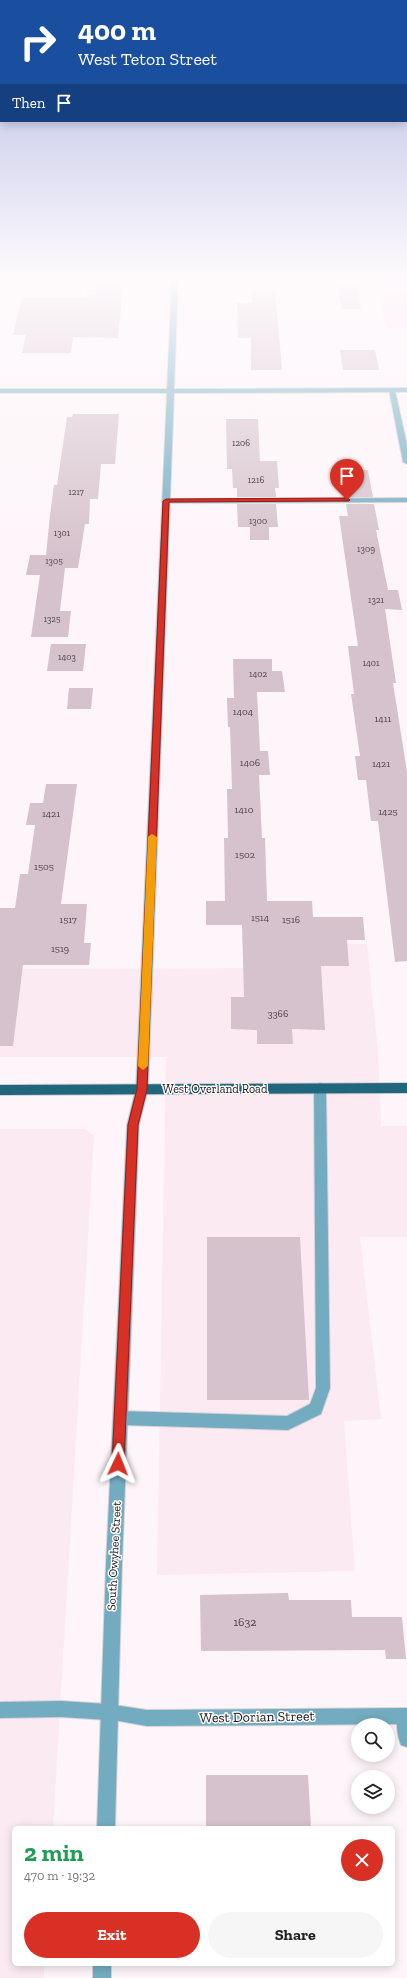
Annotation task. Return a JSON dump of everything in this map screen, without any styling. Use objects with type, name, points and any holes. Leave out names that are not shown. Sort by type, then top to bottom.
[{"type":"main road","name":"West Overland Road","points":[[0,1090],[407,1088]]},
{"type":"street","name":"South Owyhee Street","points":[[106,1826],[108,1712],[133,1125],[142,1089],[172,371]]},
{"type":"street","points":[[392,390],[407,462]]},
{"type":"street","points":[[0,391],[407,390]]},
{"type":"street","points":[[166,501],[407,500]]},
{"type":"street","points":[[120,1418],[288,1423],[316,1409],[323,1388],[320,1088]]},
{"type":"street","name":"West Dorian Street","points":[[0,1710],[61,1709],[108,1712],[147,1718],[406,1716]]},
{"type":"street","points":[[406,1716],[407,1739]]},
{"type":"street","points":[[102,1966],[102,1978]]},
{"type":"shaded area","points":[[285,944],[367,944],[378,1053],[381,1126],[407,1126],[407,1237],[360,1237],[381,1419],[344,1421],[355,1571],[157,1575],[166,1057],[0,1057],[0,969],[285,968]]},
{"type":"shaded area","points":[[0,1129],[85,1129],[94,1136],[53,1826],[12,1826],[12,1966],[44,1966],[44,1978],[0,1978]]},
{"type":"building","points":[[73,414],[119,414],[115,464],[101,464],[98,499],[90,499],[89,524],[85,524],[78,568],[65,568],[60,611],[71,611],[68,637],[31,637],[40,575],[26,575],[30,555],[46,555],[54,485],[57,485],[67,417],[72,417]]},
{"type":"building","points":[[226,419],[258,419],[260,461],[277,461],[279,488],[275,488],[276,497],[237,497],[237,488],[233,488],[232,469],[227,469]]},
{"type":"building","points":[[341,470],[368,470],[373,497],[345,497]]},
{"type":"building","points":[[237,504],[276,504],[278,527],[269,527],[269,540],[250,540],[250,527],[238,527]]},
{"type":"building","points":[[346,504],[374,504],[379,530],[376,530],[388,590],[398,590],[402,610],[385,609],[396,683],[393,683],[407,772],[407,961],[395,962],[378,821],[371,821],[366,780],[358,780],[355,756],[360,756],[351,694],[354,694],[348,646],[358,646],[339,516],[348,516]]},
{"type":"building","points":[[51,644],[86,644],[83,671],[47,671]]},
{"type":"building","points":[[233,659],[272,659],[272,671],[282,671],[285,692],[257,692],[260,751],[268,751],[270,775],[259,775],[262,838],[265,838],[267,901],[312,901],[313,917],[363,917],[365,940],[347,940],[349,966],[321,966],[325,1030],[292,1029],[293,1044],[257,1044],[257,1030],[231,1029],[231,997],[244,997],[242,925],[206,925],[206,901],[225,901],[224,838],[228,838],[227,789],[232,789],[230,727],[228,727],[227,698],[234,698]]},
{"type":"building","points":[[69,688],[93,688],[91,709],[67,709]]},
{"type":"building","points":[[46,784],[77,784],[61,904],[87,904],[84,943],[91,943],[89,965],[23,965],[13,1046],[0,1046],[0,908],[15,908],[20,874],[28,874],[35,825],[26,825],[30,803],[43,803]]},
{"type":"building","points":[[207,1237],[300,1237],[309,1400],[207,1400]]},
{"type":"building","points":[[288,1593],[289,1600],[351,1600],[352,1617],[402,1617],[406,1659],[386,1659],[385,1650],[201,1651],[200,1595]]},
{"type":"building","points":[[206,1775],[308,1775],[311,1826],[206,1826]]},
{"type":"slow traffic","points":[[143,1066],[152,837]]},
{"type":"route","points":[[118,1464],[133,1125],[142,1089],[166,501],[347,500]]}]
